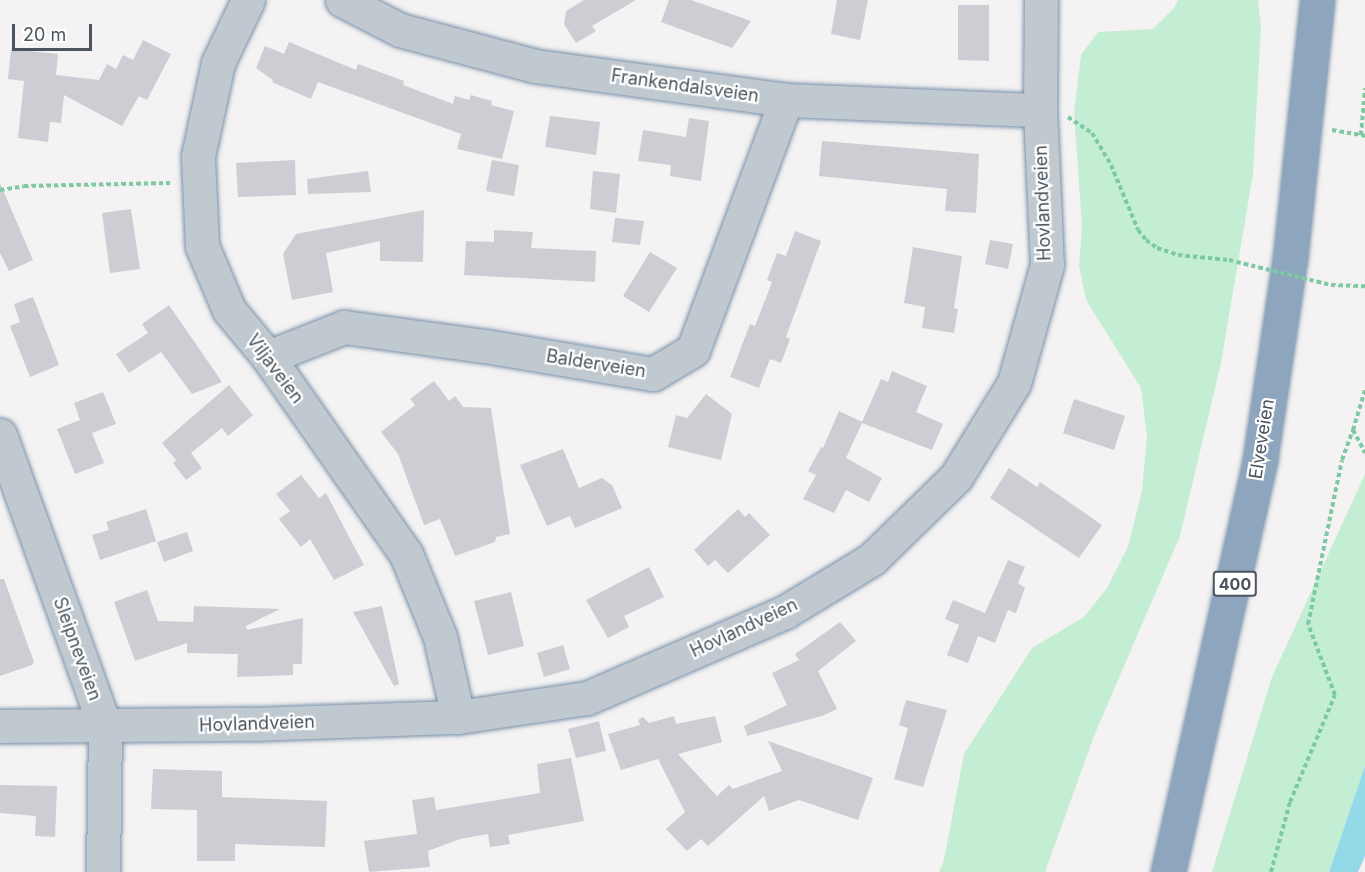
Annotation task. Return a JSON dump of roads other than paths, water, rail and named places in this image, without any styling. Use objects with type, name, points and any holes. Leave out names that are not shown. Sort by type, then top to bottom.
[{"type":"highway","name":"Elveveien","points":[[1168,872],[1260,459],[1290,258],[1317,0]]},
{"type":"street","name":"Viljaveien","points":[[248,0],[218,63],[198,156],[202,246],[229,310],[268,357],[406,554],[440,637],[458,717]]},
{"type":"street","name":"Frankendalsveien","points":[[342,0],[400,30],[535,66],[786,100],[1040,110]]},
{"type":"street","name":"Hovlandveien","points":[[0,726],[105,726],[458,717],[587,698],[784,612],[872,559],[956,477],[1014,383],[1047,265],[1040,110],[1041,0]]},
{"type":"street","name":"Balderveien","points":[[268,357],[344,327],[485,346],[653,374],[693,350],[786,100]]},
{"type":"street","name":"Sleipneveien","points":[[0,435],[105,726],[104,872]]},
{"type":"water","points":[[1365,766],[1365,856],[1358,872],[1329,872]]}]
